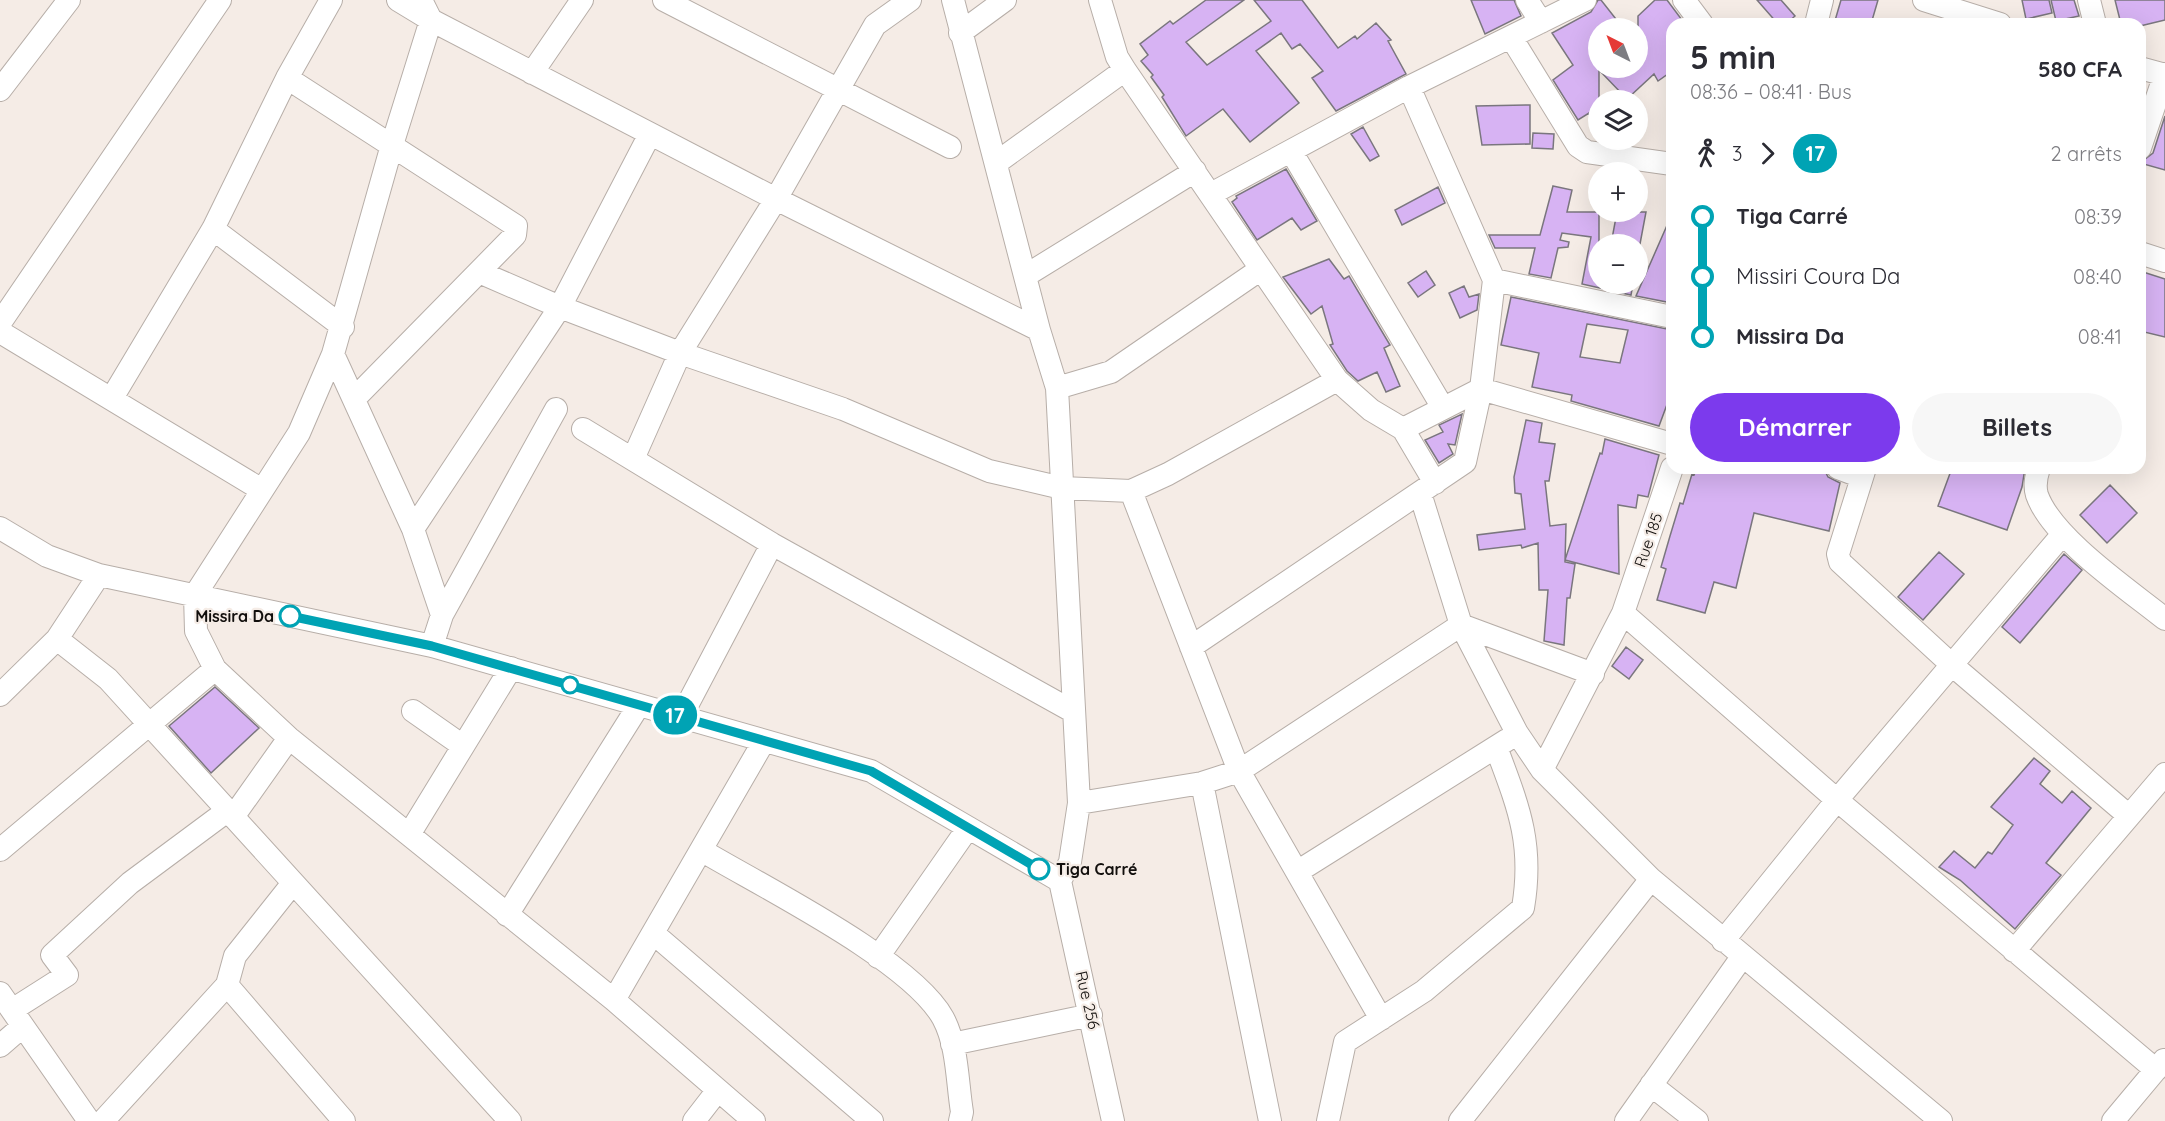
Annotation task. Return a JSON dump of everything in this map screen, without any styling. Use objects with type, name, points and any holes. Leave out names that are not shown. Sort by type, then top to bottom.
[{"type":"street","points":[[0,90],[69,0]]},
{"type":"street","points":[[0,323],[220,0]]},
{"type":"street","points":[[112,398],[213,229],[287,78],[331,0]]},
{"type":"street","points":[[398,0],[431,20],[776,199],[1039,330]]},
{"type":"street","points":[[421,0],[431,20],[392,145],[343,327],[299,434],[195,595],[196,632],[215,669],[289,738],[410,833],[507,915],[614,1000],[754,1121]]},
{"type":"street","points":[[532,72],[582,0]]},
{"type":"street","points":[[664,0],[837,91],[950,147]]},
{"type":"street","points":[[633,459],[680,352],[776,199],[875,25],[910,0]]},
{"type":"street","points":[[0,528],[47,556],[99,574],[432,646],[871,771],[1060,880],[1070,862],[1079,803],[1057,388],[1039,330],[953,0]]},
{"type":"street","points":[[960,33],[1005,0]]},
{"type":"street","points":[[1100,0],[1117,57],[1125,70],[1337,380],[1371,410],[1403,429],[1428,488],[1461,625],[1518,733],[1542,770],[1651,879],[1941,1121]]},
{"type":"street","points":[[1527,0],[1541,22]]},
{"type":"street","points":[[1211,194],[1409,87],[1585,0]]},
{"type":"street","points":[[1684,0],[1698,18]]},
{"type":"street","points":[[1818,18],[1822,0]]},
{"type":"street","points":[[1924,0],[1981,18]]},
{"type":"street","points":[[2089,0],[2094,18]]},
{"type":"street","points":[[1511,37],[1578,146],[1587,152],[1666,163]]},
{"type":"street","points":[[996,163],[1125,70]]},
{"type":"street","points":[[2146,70],[2165,75],[2146,130]]},
{"type":"street","points":[[287,78],[516,226],[514,235],[354,399]]},
{"type":"street","points":[[1191,647],[1465,462],[1481,389],[1494,280],[1409,87]]},
{"type":"street","points":[[413,529],[560,307],[650,134]]},
{"type":"street","points":[[1291,151],[1443,408]]},
{"type":"street","points":[[1025,276],[1195,171]]},
{"type":"street","points":[[213,229],[343,327]]},
{"type":"street","points":[[2146,255],[2165,261]]},
{"type":"street","points":[[1057,388],[1111,372],[1261,269]]},
{"type":"street","points":[[479,272],[560,307],[843,409],[989,471],[1062,488],[1131,491],[1168,474],[1337,380]]},
{"type":"street","points":[[1494,280],[1666,316]]},
{"type":"street","points":[[0,332],[262,490]]},
{"type":"street","points":[[333,354],[413,529],[442,615]]},
{"type":"street","points":[[1403,429],[1481,389],[1666,442]]},
{"type":"street","points":[[432,646],[442,615],[556,409]]},
{"type":"street","points":[[583,429],[772,544],[1074,712]]},
{"type":"street","name":"Rue 185","points":[[1542,770],[1623,613],[1670,474]]},
{"type":"street","points":[[1863,474],[1838,554],[1840,562],[1952,665],[2130,816]]},
{"type":"street","points":[[2037,474],[2035,482],[2037,496],[2062,535],[2165,620]]},
{"type":"street","points":[[1131,491],[1239,771],[1381,1019]]},
{"type":"street","points":[[1723,941],[1837,800],[2062,535]]},
{"type":"street","points":[[681,717],[772,544]]},
{"type":"street","points":[[0,695],[57,639],[99,574]]},
{"type":"street","points":[[1623,613],[2014,951],[2161,1065],[2113,1121]]},
{"type":"street","points":[[1461,625],[1593,674]]},
{"type":"street","points":[[1079,803],[1202,783],[1239,771],[1461,625]]},
{"type":"street","points":[[57,639],[108,680],[506,1120]]},
{"type":"street","points":[[410,833],[511,668]]},
{"type":"street","points":[[0,850],[215,669]]},
{"type":"street","points":[[507,915],[639,705]]},
{"type":"street","points":[[413,711],[463,746]]},
{"type":"street","points":[[1297,872],[1518,733]]},
{"type":"street","points":[[0,1046],[11,1010],[67,975],[52,955],[130,883],[230,814],[289,738]]},
{"type":"street","points":[[614,1000],[764,741]]},
{"type":"street","points":[[1328,1121],[1345,1042],[1425,991],[1524,908],[1529,876],[1522,817],[1496,747]]},
{"type":"street","points":[[2014,951],[2165,774]]},
{"type":"street","points":[[1202,783],[1270,1121]]},
{"type":"street","points":[[878,957],[968,828]]},
{"type":"street","points":[[701,850],[852,939],[914,983],[943,1018],[952,1044],[962,1112],[960,1121]]},
{"type":"street","points":[[1460,1121],[1651,879]]},
{"type":"street","name":"Rue 256","points":[[1060,880],[1113,1121]]},
{"type":"street","points":[[103,1121],[227,985],[235,956],[292,883]]},
{"type":"street","points":[[653,933],[872,1121]]},
{"type":"street","points":[[1626,1121],[1742,957]]},
{"type":"street","points":[[227,985],[334,1117]]},
{"type":"street","points":[[11,1010],[89,1121]]},
{"type":"street","points":[[952,1044],[1091,1015]]},
{"type":"street","points":[[1651,1085],[1697,1121]]},
{"type":"street","points":[[694,1121],[718,1090]]},
{"type":"building","points":[[1206,0],[1244,0],[1186,42],[1207,65],[1271,21],[1254,0],[1302,0],[1338,48],[1355,36],[1357,39],[1376,23],[1391,40],[1388,41],[1406,74],[1336,111],[1312,78],[1323,71],[1300,44],[1292,49],[1281,33],[1256,51],[1299,103],[1250,142],[1223,109],[1186,136],[1162,97],[1164,95],[1151,77],[1153,75],[1141,61],[1148,55],[1140,44],[1170,21],[1173,24]]},
{"type":"building","points":[[1471,0],[1514,0],[1521,16],[1485,34]]},
{"type":"building","points":[[1598,0],[1601,0],[1615,18],[1588,18],[1588,78],[1599,78],[1599,90],[1588,90],[1588,114],[1578,120],[1553,80],[1573,65],[1552,33],[1591,12]]},
{"type":"building","points":[[1655,0],[1667,0],[1680,18],[1666,18],[1666,75],[1658,81],[1654,74],[1637,90],[1618,90],[1607,78],[1648,78],[1648,18],[1638,18],[1638,16]]},
{"type":"building","points":[[1757,0],[1781,0],[1795,16],[1773,18]]},
{"type":"building","points":[[1841,0],[1878,0],[1873,18],[1836,18]]},
{"type":"building","points":[[2022,0],[2049,0],[2052,13],[2026,18]]},
{"type":"building","points":[[2051,0],[2074,0],[2079,16],[2055,18]]},
{"type":"building","points":[[2115,0],[2165,0],[2165,20],[2146,25],[2146,18],[2120,18]]},
{"type":"building","points":[[1530,105],[1530,144],[1482,145],[1476,106]]},
{"type":"building","points":[[2165,116],[2165,170],[2146,165],[2146,158],[2153,153]]},
{"type":"building","points":[[1363,127],[1379,156],[1370,161],[1351,134]]},
{"type":"building","points":[[1533,133],[1554,134],[1553,149],[1532,148]]},
{"type":"building","points":[[1286,169],[1317,221],[1301,230],[1292,218],[1257,240],[1232,202],[1237,198],[1236,196]]},
{"type":"building","points":[[1553,186],[1572,190],[1567,212],[1588,212],[1588,222],[1599,222],[1599,234],[1588,234],[1588,237],[1562,233],[1560,240],[1569,242],[1568,247],[1558,248],[1551,278],[1529,274],[1535,248],[1495,248],[1489,235],[1540,235]]},
{"type":"building","points":[[1438,187],[1445,203],[1402,225],[1395,210]]},
{"type":"building","points":[[1615,222],[1644,222],[1642,234],[1613,234]]},
{"type":"building","points":[[1666,228],[1666,302],[1636,296],[1637,294],[1648,294],[1648,269]]},
{"type":"building","points":[[1588,253],[1588,285],[1582,284]]},
{"type":"building","points":[[1329,259],[1344,279],[1349,276],[1390,345],[1384,348],[1400,386],[1386,392],[1377,372],[1358,381],[1347,371],[1330,345],[1333,344],[1322,306],[1311,314],[1283,277]]},
{"type":"building","points":[[1426,271],[1435,285],[1418,297],[1408,283]]},
{"type":"building","points":[[2146,273],[2165,279],[2165,337],[2146,332]]},
{"type":"building","points":[[1464,286],[1469,297],[1479,294],[1477,310],[1460,318],[1449,293]]},
{"type":"building","points":[[1511,297],[1666,329],[1666,407],[1659,426],[1571,401],[1572,395],[1532,387],[1539,353],[1501,345]],"holes":[[[1587,324],[1628,330],[1620,363],[1580,357]]]},
{"type":"building","points":[[1462,414],[1455,445],[1448,444],[1453,454],[1439,463],[1425,440],[1443,432],[1439,425]]},
{"type":"building","points":[[1526,420],[1542,423],[1539,442],[1555,444],[1549,481],[1545,481],[1550,526],[1566,524],[1565,562],[1575,564],[1570,598],[1567,598],[1564,645],[1544,641],[1548,590],[1539,590],[1538,543],[1522,548],[1521,545],[1479,550],[1477,535],[1525,529],[1521,494],[1515,493],[1514,477]]},
{"type":"building","points":[[1605,439],[1659,455],[1648,497],[1638,495],[1636,508],[1618,505],[1619,574],[1565,560],[1600,453],[1602,454]]},
{"type":"building","points":[[1692,474],[1826,474],[1840,483],[1829,531],[1754,513],[1736,588],[1714,582],[1705,613],[1657,600],[1666,569],[1661,567],[1670,536],[1680,503],[1683,504]]},
{"type":"building","points":[[1950,474],[2024,474],[2022,487],[2007,530],[1938,506]]},
{"type":"building","points":[[2110,485],[2137,513],[2107,543],[2080,515]]},
{"type":"building","points":[[1939,552],[1964,574],[1923,620],[1898,597]]},
{"type":"building","points":[[2064,554],[2082,570],[2020,643],[2002,627]]},
{"type":"building","points":[[1626,647],[1643,660],[1629,679],[1612,666]]},
{"type":"building","points":[[215,687],[259,728],[211,773],[169,726]]},
{"type":"building","points":[[2034,758],[2050,771],[2040,784],[2062,803],[2072,791],[2091,808],[2046,863],[2061,875],[2015,929],[1960,880],[1939,867],[1954,851],[1975,868],[1988,852],[1992,854],[2013,825],[1991,807]]},
{"type":"bus line","name":"17","points":[[290,616],[432,646],[871,771],[1039,869]]},
{"type":"place","name":"Missira Da","points":[[290,616]]},
{"type":"place","name":"Tiga Carré","points":[[1039,869]]}]
